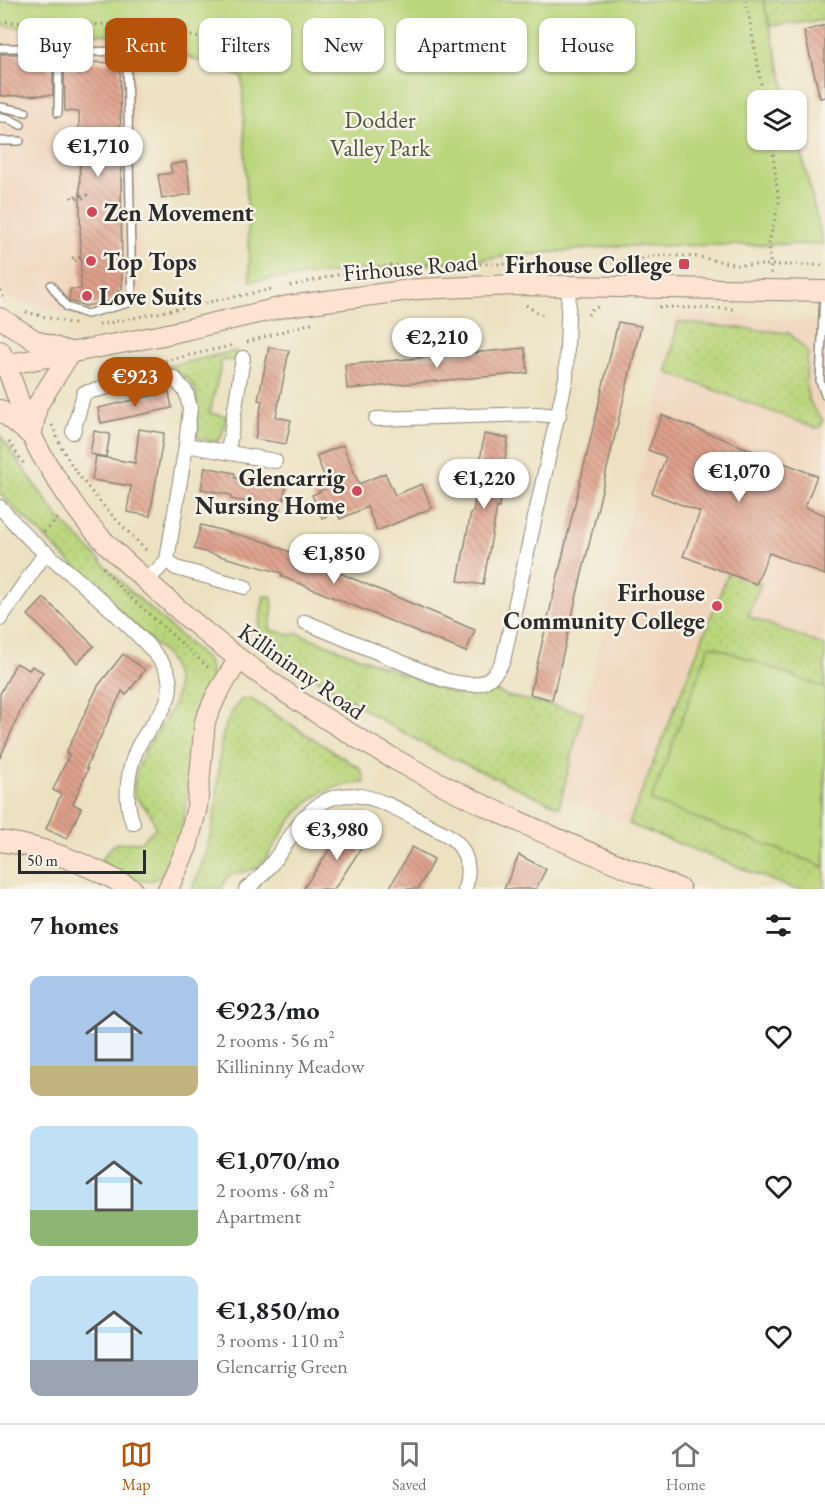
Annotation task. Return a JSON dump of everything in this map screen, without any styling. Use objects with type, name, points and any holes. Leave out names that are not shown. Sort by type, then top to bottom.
[{"type":"main road","name":"Firhouse Road","points":[[2,360],[70,353],[163,335],[288,306],[418,289],[569,286],[824,291]]},
{"type":"main road","points":[[0,318],[36,341],[70,353],[37,406],[31,435],[0,410]]},
{"type":"main road","name":"Killininny Road","points":[[2,360],[31,435],[74,505],[106,543],[238,660],[300,704],[398,763],[534,830],[680,889]]},
{"type":"main road","points":[[168,889],[187,847],[197,807],[205,721],[216,696],[238,660]]},
{"type":"main road","points":[[0,841],[32,847],[80,863],[132,889]]},
{"type":"street","points":[[305,622],[444,680],[465,685],[488,682],[503,661],[559,416],[566,378],[569,286]]},
{"type":"street","points":[[228,452],[243,358]]},
{"type":"street","points":[[73,432],[84,393],[153,376],[174,378],[186,392],[190,408],[186,445],[167,560],[147,581]]},
{"type":"street","points":[[376,419],[536,414],[559,416]]},
{"type":"street","points":[[186,445],[275,461]]},
{"type":"street","points":[[0,507],[158,657],[168,674],[170,693],[162,712],[136,751],[129,775],[128,797],[133,823]]},
{"type":"street","points":[[0,619],[46,552]]},
{"type":"street","points":[[167,560],[176,568],[244,587]]},
{"type":"street","points":[[246,889],[264,876],[299,823],[315,805],[334,796],[356,794],[377,799],[448,835],[463,848],[469,868],[465,889]]},
{"type":"lane","points":[[0,48],[18,48]]},
{"type":"lane","points":[[51,285],[67,307],[87,314],[132,302],[127,61],[115,51],[93,52]]},
{"type":"lane","points":[[58,113],[59,72]]},
{"type":"lane","points":[[0,107],[26,112]]},
{"type":"lane","points":[[0,118],[7,118],[21,125]]},
{"type":"lane","points":[[0,141],[21,141]]},
{"type":"lane","points":[[824,291],[819,381],[825,395]]},
{"type":"path","points":[[746,0],[762,90]]},
{"type":"path","points":[[0,21],[51,25],[130,24],[199,38]]},
{"type":"path","points":[[771,273],[769,242],[779,202],[772,150]]},
{"type":"path","points":[[84,198],[72,198],[71,196],[88,195]]},
{"type":"path","points":[[634,260],[665,255],[699,257],[738,264],[825,265]]},
{"type":"path","points":[[86,257],[73,258],[73,261],[92,259]]},
{"type":"path","points":[[521,304],[533,307],[542,315]]},
{"type":"path","points":[[162,361],[281,334],[317,321]]},
{"type":"path","points":[[76,471],[90,490],[148,552]]},
{"type":"path","points":[[42,534],[60,517]]},
{"type":"shaded area","points":[[0,25],[18,27],[18,72],[93,72],[93,33],[105,34],[105,72],[136,72],[143,307],[87,318],[7,298],[0,282]]},
{"type":"shaded area","name":"Firhouse Community College","points":[[678,314],[825,321],[825,889],[794,889],[563,798]]},
{"type":"green space","name":"Dodder Valley Park","points":[[0,0],[763,0],[786,90],[747,90],[747,150],[801,150],[823,244],[618,246],[250,281],[242,77],[229,72],[291,72],[291,18],[199,18],[199,61],[187,56],[187,18],[105,18],[105,34],[93,33],[93,18],[18,18],[18,27],[0,25]]},
{"type":"green space","points":[[763,0],[825,0],[825,20],[770,26]]},
{"type":"green space","points":[[678,322],[789,333],[808,352],[806,388],[811,405],[823,420],[820,427],[815,428],[667,372]]},
{"type":"green space","points":[[236,351],[235,361],[222,360],[210,413],[226,416],[222,436],[217,442],[200,439],[194,432],[197,399],[192,383],[164,367]]},
{"type":"green space","points":[[0,435],[57,516],[128,589],[207,660],[211,669],[210,687],[193,732],[188,793],[179,842],[171,862],[160,876],[146,881],[128,877],[100,862],[115,844],[142,841],[155,828],[150,815],[134,790],[137,770],[144,752],[172,708],[177,692],[176,675],[167,656],[0,494]]},
{"type":"green space","points":[[729,571],[761,583],[748,616],[825,646],[825,889],[794,889],[629,824]]},
{"type":"green space","points":[[264,596],[271,596],[273,604],[270,630],[291,635],[297,633],[457,695],[487,692],[490,688],[507,696],[583,712],[559,807],[443,754],[386,723],[256,640]]},
{"type":"green space","points":[[710,645],[825,688],[825,867],[651,801]]},
{"type":"green space","points":[[249,698],[361,769],[365,783],[328,790],[314,798],[291,820],[262,865],[232,874],[224,882],[222,889],[192,889],[204,858],[212,826],[223,735],[233,710],[242,699]]},
{"type":"building","points":[[825,25],[825,97],[820,98],[804,31]]},
{"type":"building","points":[[0,54],[18,54],[18,72],[53,72],[53,95],[0,96]]},
{"type":"building","points":[[93,62],[105,63],[105,72],[120,72],[122,289],[118,290],[118,299],[86,306],[69,301],[70,289],[81,289],[79,112],[65,111],[64,72],[93,72]]},
{"type":"building","points":[[186,162],[191,194],[162,199],[158,175],[172,173],[170,165]]},
{"type":"building","points":[[618,322],[641,326],[552,700],[530,694]]},
{"type":"building","points":[[269,347],[289,351],[276,417],[291,420],[286,444],[255,439],[262,401],[258,400]]},
{"type":"building","points":[[525,348],[528,373],[347,389],[345,365]]},
{"type":"building","points":[[169,392],[172,408],[101,423],[98,408]]},
{"type":"building","points":[[662,415],[817,476],[805,507],[825,515],[825,575],[769,553],[756,584],[683,556],[700,512],[652,493],[666,457],[648,450]]},
{"type":"building","points":[[139,429],[164,433],[150,516],[127,512],[131,486],[92,480],[96,456],[135,463]]},
{"type":"building","points":[[94,431],[110,434],[106,457],[90,454]]},
{"type":"building","points":[[484,434],[508,438],[499,508],[497,507],[483,585],[458,581],[471,512],[473,512]]},
{"type":"building","name":"Glencarrig Nursing Home","points":[[343,445],[359,484],[385,473],[395,495],[422,484],[432,508],[377,531],[367,507],[340,519],[337,512],[322,518],[312,495],[329,487],[316,456]]},
{"type":"building","points":[[205,467],[235,473],[235,478],[286,487],[281,509],[231,499],[231,495],[201,489]]},
{"type":"building","points":[[201,525],[266,542],[475,630],[466,652],[281,576],[282,573],[194,549]]},
{"type":"building","points":[[44,598],[94,646],[77,663],[28,615]]},
{"type":"building","points":[[123,654],[145,670],[126,695],[122,691],[86,768],[88,769],[73,804],[81,808],[67,839],[46,829],[61,794],[53,790],[69,755],[66,753],[98,686]]},
{"type":"building","points":[[16,663],[29,670],[32,666],[43,672],[24,703],[0,758],[0,694]]},
{"type":"building","points":[[346,825],[367,839],[341,879],[334,889],[303,889]]},
{"type":"building","points":[[412,847],[434,859],[418,889],[389,889]]},
{"type":"building","points":[[519,855],[546,869],[536,889],[504,889]]},
{"type":"place","name":"Zen Movement","points":[[92,212]]},
{"type":"place","name":"Top Tops","points":[[91,261]]},
{"type":"place","name":"Firhouse College","points":[[684,264]]},
{"type":"place","name":"Love Suits","points":[[87,296]]},
{"type":"place","name":"Glencarrig Nursing Home","points":[[357,491]]},
{"type":"place","name":"Firhouse Community College","points":[[717,606]]}]
